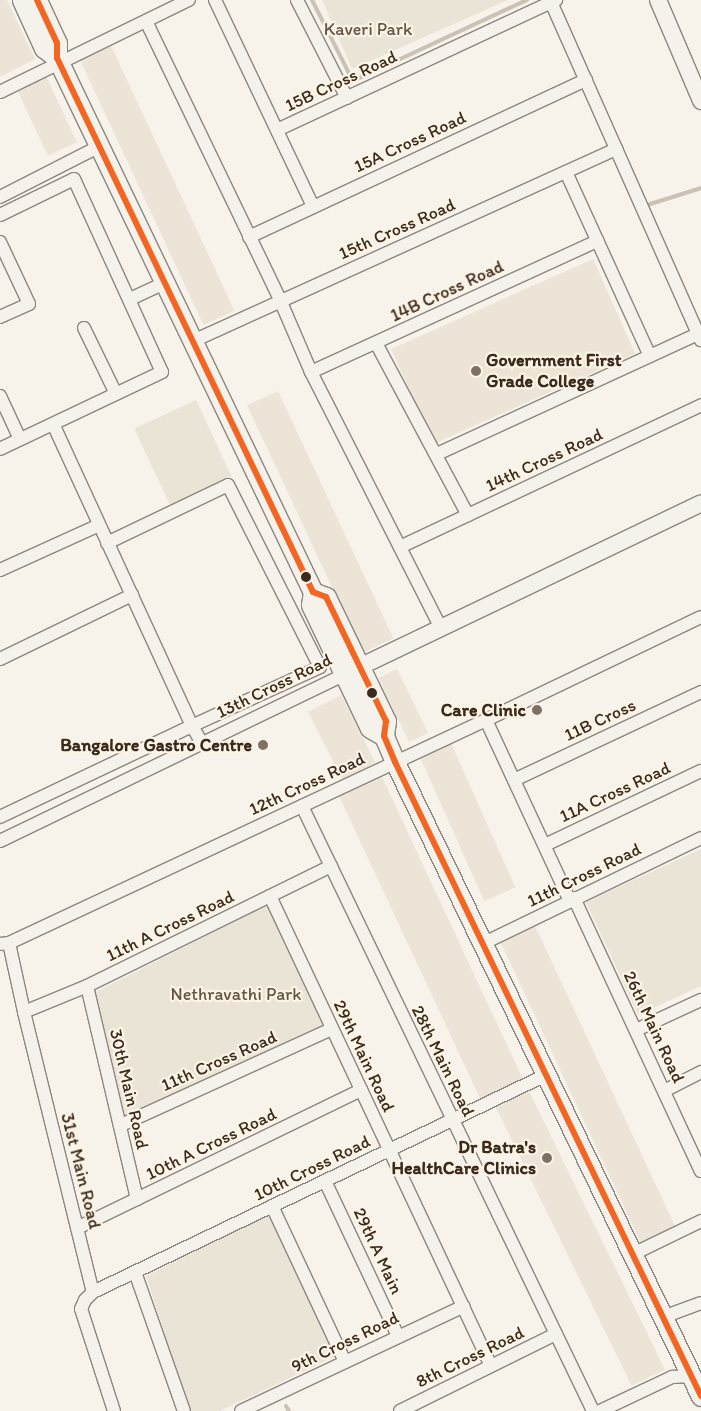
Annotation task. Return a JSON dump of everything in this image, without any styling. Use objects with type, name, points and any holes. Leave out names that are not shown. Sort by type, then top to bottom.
[{"type":"main road","points":[[22,0],[44,48],[59,61]]},
{"type":"main road","points":[[37,0],[57,43],[59,61],[313,592],[326,597],[352,671],[386,721],[384,736],[395,762],[663,1317],[696,1374],[701,1396]]},
{"type":"street","points":[[0,92],[59,61],[189,0]]},
{"type":"street","points":[[215,0],[313,206]]},
{"type":"street","points":[[297,0],[347,98]]},
{"type":"street","points":[[658,0],[701,101]]},
{"type":"street","points":[[437,454],[650,356],[700,337],[586,80],[554,1]]},
{"type":"street","name":"15B Cross Road","points":[[277,130],[554,1]]},
{"type":"street","points":[[146,21],[280,300],[311,372],[402,546],[442,628]]},
{"type":"street","name":"15A Cross Road","points":[[249,237],[586,80]]},
{"type":"street","points":[[0,197],[100,146]]},
{"type":"street","name":"15th Cross Road","points":[[193,342],[280,300],[616,149]]},
{"type":"street","points":[[566,172],[650,356]]},
{"type":"street","points":[[0,215],[74,179],[162,372],[0,449]]},
{"type":"street","name":"14B Cross Road","points":[[311,372],[597,241]]},
{"type":"street","points":[[0,242],[29,304],[0,317]]},
{"type":"street","points":[[130,300],[165,283]]},
{"type":"street","points":[[84,328],[116,394]]},
{"type":"street","points":[[376,343],[468,515]]},
{"type":"street","points":[[0,396],[20,439]]},
{"type":"street","name":"14th Cross Road","points":[[402,546],[701,405]]},
{"type":"street","points":[[53,424],[202,744]]},
{"type":"street","points":[[0,817],[320,667],[228,485],[107,543]]},
{"type":"street","name":"13th Cross Road","points":[[0,841],[701,503]]},
{"type":"street","points":[[0,570],[99,525]]},
{"type":"street","points":[[0,659],[132,595]]},
{"type":"street","name":"12th Cross Road","points":[[5,943],[486,720],[701,617]]},
{"type":"street","name":"11B Cross","points":[[514,780],[701,692]]},
{"type":"street","name":"26th Main Road","points":[[486,720],[664,1091],[695,1144],[701,1171]]},
{"type":"street","name":"11A Cross Road","points":[[545,845],[701,770]]},
{"type":"street","name":"28th Main Road","points":[[302,806],[593,1411]]},
{"type":"street","name":"11th Cross Road","points":[[482,944],[701,838]]},
{"type":"street","name":"11th A Cross Road","points":[[24,1012],[86,986],[331,866]]},
{"type":"street","name":"29th Main Road","points":[[270,896],[491,1366]]},
{"type":"street","name":"31st Main Road","points":[[5,943],[24,1012],[93,1292]]},
{"type":"street","name":"30th Main Road","points":[[86,986],[121,1125],[137,1199]]},
{"type":"street","points":[[636,1030],[701,1000]]},
{"type":"street","name":"11th Cross Road","points":[[121,1125],[332,1029]]},
{"type":"street","points":[[664,1091],[701,1072]]},
{"type":"street","name":"10th Cross Road","points":[[93,1292],[546,1075]]},
{"type":"street","name":"10th A Cross Road","points":[[77,1228],[361,1090]]},
{"type":"street","name":"29th A Main","points":[[326,1181],[398,1336]]},
{"type":"street","points":[[272,1206],[345,1362]]},
{"type":"street","points":[[633,1254],[701,1221]]},
{"type":"street","points":[[135,1272],[184,1411]]},
{"type":"street","points":[[93,1292],[85,1300],[81,1309],[114,1411]]},
{"type":"street","points":[[663,1317],[701,1303]]},
{"type":"street","name":"9th Cross Road","points":[[241,1411],[464,1306]]},
{"type":"street","name":"8th Cross Road","points":[[400,1411],[556,1334]]},
{"type":"street","points":[[600,1411],[672,1377],[696,1374]]},
{"type":"shaded area","points":[[0,0],[7,0],[35,59],[0,77]]},
{"type":"shaded area","points":[[111,46],[234,311],[204,325],[80,60]]},
{"type":"shaded area","points":[[46,76],[77,142],[48,156],[17,90]]},
{"type":"shaded area","points":[[593,259],[635,354],[433,444],[391,349]]},
{"type":"shaded area","points":[[278,391],[393,638],[363,653],[247,405]]},
{"type":"shaded area","points":[[397,669],[428,733],[409,742],[378,678]]},
{"type":"shaded area","points":[[341,695],[376,763],[343,780],[308,712]]},
{"type":"shaded area","points":[[451,743],[515,887],[484,901],[420,757]]},
{"type":"shaded area","points":[[382,777],[523,1080],[481,1100],[339,797]]},
{"type":"shaded area","points":[[535,926],[675,1227],[641,1243],[501,942]]},
{"type":"shaded area","points":[[529,1091],[665,1370],[632,1386],[496,1107]]},
{"type":"green space","name":"Kaveri Park","points":[[322,0],[508,0],[352,69]]},
{"type":"green space","points":[[196,400],[231,476],[170,505],[134,429]]},
{"type":"green space","points":[[701,849],[701,986],[638,1015],[586,902]]},
{"type":"green space","name":"Nethravathi Park","points":[[268,904],[323,1025],[125,1116],[94,993]]},
{"type":"green space","points":[[269,1214],[336,1356],[220,1411],[189,1411],[146,1276]]},
{"type":"waterway","points":[[312,0],[353,81],[527,0]]},
{"type":"waterway","points":[[644,206],[701,188]]},
{"type":"waterway","points":[[286,1406],[289,1411]]},
{"type":"transit line","points":[[37,0],[57,43],[57,58],[313,592],[326,597],[386,721],[384,736],[395,762],[701,1396]]},
{"type":"place","name":"Government First Grade College","points":[[476,371]]},
{"type":"place","name":"Care Clinic","points":[[537,710]]},
{"type":"place","name":"Bangalore Gastro Centre","points":[[263,745]]},
{"type":"place","name":"Dr Batra's HealthCare Clinics","points":[[547,1158]]}]
